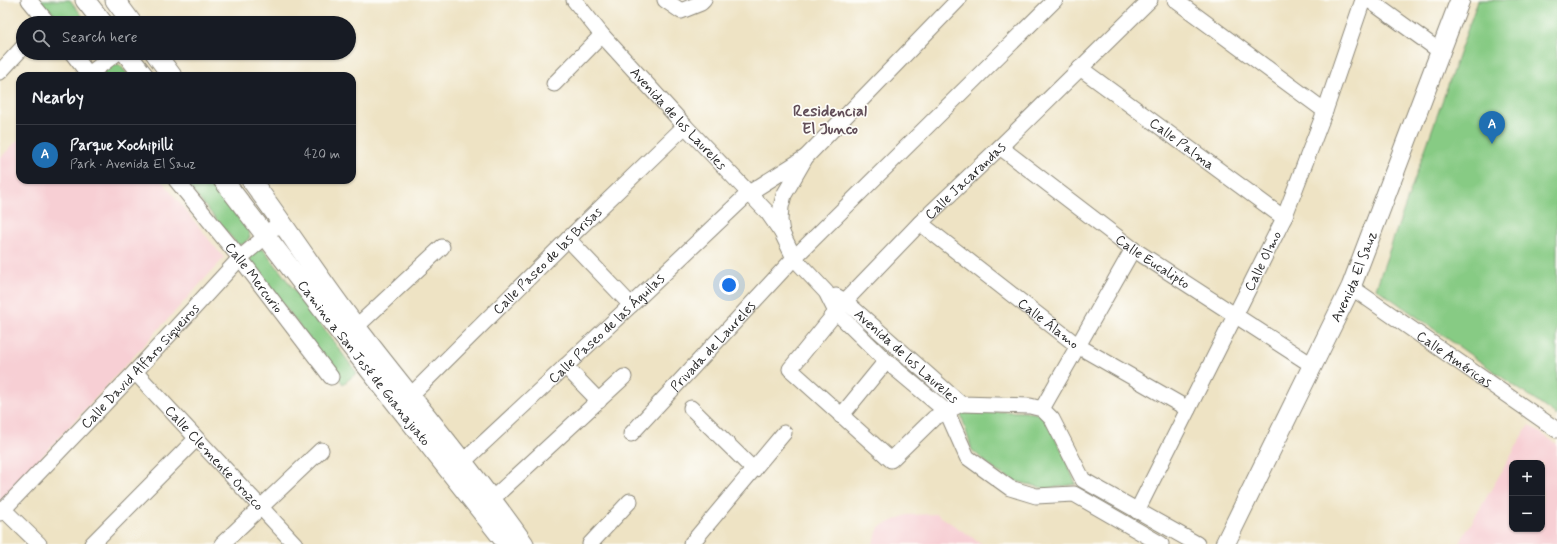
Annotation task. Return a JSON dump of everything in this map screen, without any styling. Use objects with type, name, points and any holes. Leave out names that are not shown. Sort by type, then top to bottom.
[{"type":"main road","points":[[85,0],[98,16]]},
{"type":"main road","points":[[115,0],[127,16]]},
{"type":"main road","name":"Avenida El Sauz","points":[[1225,544],[1351,287],[1460,0]]},
{"type":"main road","points":[[131,60],[141,72]]},
{"type":"main road","points":[[160,60],[169,72]]},
{"type":"main road","name":"Camino a San José de Guanajuato","points":[[226,184],[335,326],[507,544]]},
{"type":"main road","name":"Camino a San José de Guanajuato","points":[[254,184],[356,327],[463,462],[524,544]]},
{"type":"main road","points":[[335,326],[346,333],[393,394],[399,399],[404,400],[410,396]]},
{"type":"street","points":[[29,0],[42,16]]},
{"type":"street","name":"Avenida de los Laureles","points":[[574,0],[602,35],[685,126],[768,213],[782,233],[794,258],[841,306],[961,404],[1030,406],[1042,408]]},
{"type":"street","points":[[665,0],[681,11],[704,0]]},
{"type":"street","points":[[782,233],[780,220],[784,195],[806,157],[958,0]]},
{"type":"street","name":"Privada de Laureles","points":[[631,434],[794,258],[1055,0]]},
{"type":"street","name":"Calle Jacarandas","points":[[841,416],[790,369],[841,306],[920,224],[1150,0]]},
{"type":"street","points":[[1175,0],[1325,111]]},
{"type":"street","name":"Calle Olmo","points":[[1137,511],[1284,218],[1325,111],[1363,0]]},
{"type":"street","points":[[1369,0],[1441,52]]},
{"type":"street","points":[[554,84],[602,35]]},
{"type":"street","points":[[0,72],[16,55]]},
{"type":"street","points":[[77,60],[87,72]]},
{"type":"street","points":[[93,72],[108,60]]},
{"type":"street","name":"Calle Palma","points":[[1080,68],[1284,218]]},
{"type":"street","name":"Calle Paseo de las Brisas","points":[[410,396],[568,239],[685,126]]},
{"type":"street","name":"Calle Eucalipto","points":[[1000,147],[1133,249],[1312,365]]},
{"type":"street","name":"Calle Paseo de las Águilas","points":[[463,462],[632,305],[749,193],[806,157]]},
{"type":"street","name":"Calle Mercurio","points":[[179,184],[240,258],[331,377]]},
{"type":"street","name":"Calle David Alfaro Siqueiros","points":[[2,511],[135,372],[240,258],[266,236],[281,220]]},
{"type":"street","name":"Calle Álamo","points":[[920,224],[1078,346],[1188,409]]},
{"type":"street","points":[[568,239],[632,305]]},
{"type":"street","points":[[356,327],[442,247]]},
{"type":"street","points":[[1133,249],[1042,408],[1052,418],[1083,480],[1197,544]]},
{"type":"street","name":"Calle Américas","points":[[1351,287],[1557,430]]},
{"type":"street","name":"Avenida de los Laureles","points":[[841,306],[886,361],[947,412],[967,457],[1010,488],[1036,496],[1074,494],[1161,544]]},
{"type":"street","points":[[886,361],[841,416],[891,460],[934,418],[961,404]]},
{"type":"street","points":[[565,366],[598,401]]},
{"type":"street","name":"Calle Clemente Orozco","points":[[135,372],[295,544]]},
{"type":"street","points":[[491,500],[624,377]]},
{"type":"street","points":[[691,408],[754,470]]},
{"type":"street","points":[[691,544],[784,433]]},
{"type":"street","points":[[92,544],[196,439]]},
{"type":"street","points":[[222,544],[321,450]]},
{"type":"street","points":[[590,544],[630,501]]},
{"type":"street","points":[[2,511],[39,544]]},
{"type":"shaded area","points":[[16,142],[16,184],[164,184],[224,258],[0,502],[0,158]]},
{"type":"shaded area","points":[[1529,425],[1557,444],[1557,544],[1459,544]]},
{"type":"shaded area","points":[[937,514],[982,544],[873,544],[879,527],[907,515]]},
{"type":"green space","points":[[38,0],[70,0],[83,16],[51,16]]},
{"type":"green space","points":[[1478,0],[1557,0],[1557,416],[1376,288]]},
{"type":"green space","points":[[113,64],[120,65],[126,72],[103,72]]},
{"type":"green space","points":[[186,184],[212,184],[248,231],[250,237],[244,244],[238,245]]},
{"type":"green space","points":[[255,246],[265,251],[357,373],[343,384],[249,259]]},
{"type":"green space","points":[[960,411],[1026,412],[1042,414],[1060,447],[1076,484],[1047,489],[1015,481],[996,471],[972,450]]},
{"type":"place","name":"Parque Xochipilli","points":[[1492,144]]},
{"type":"district","name":"Residencial El Junco","points":[[830,119]]}]
